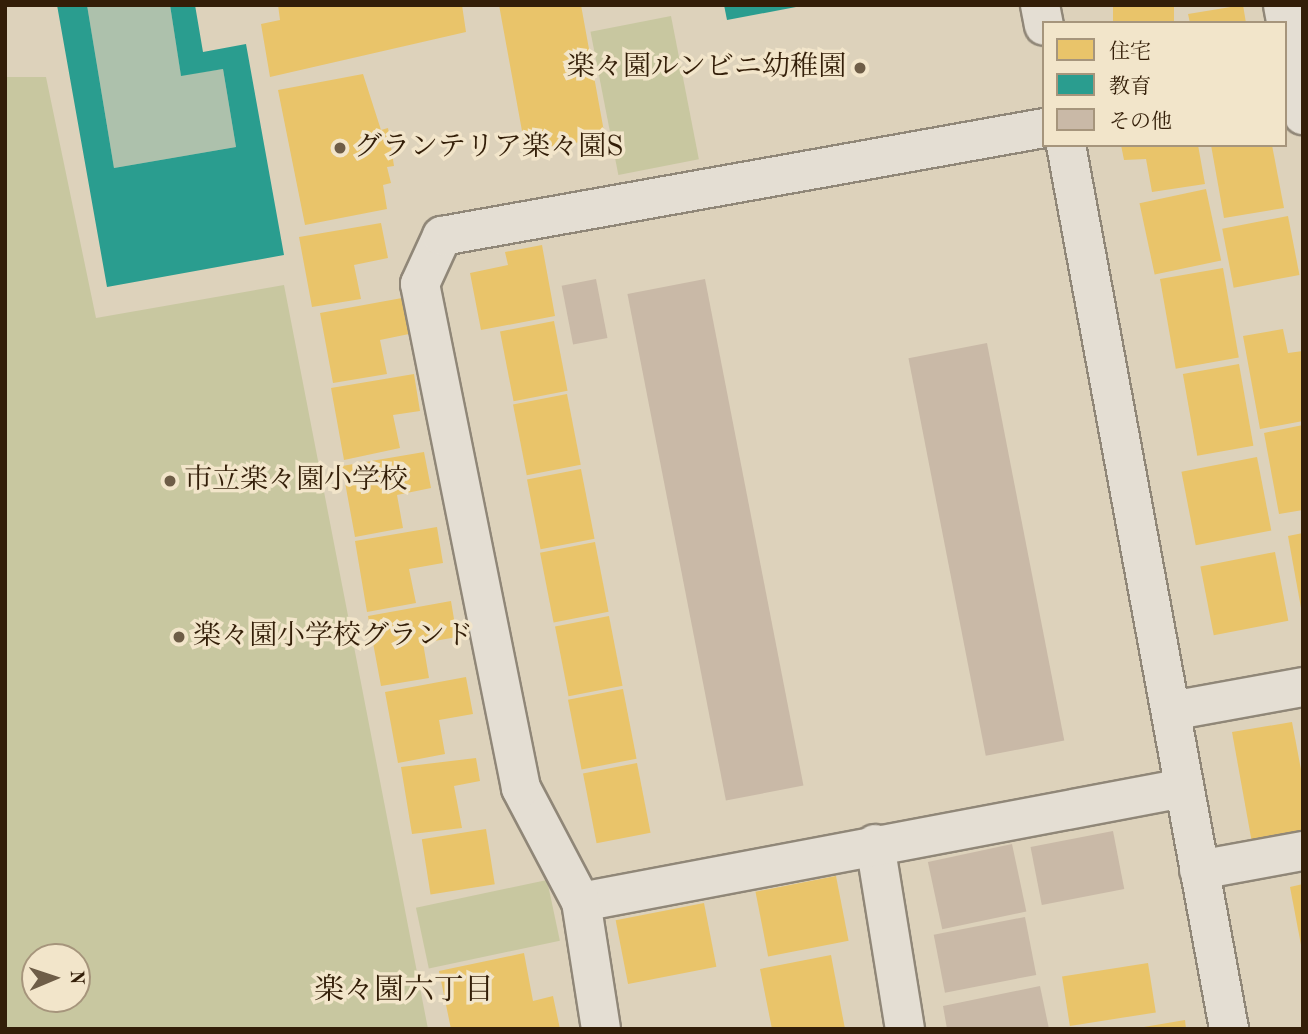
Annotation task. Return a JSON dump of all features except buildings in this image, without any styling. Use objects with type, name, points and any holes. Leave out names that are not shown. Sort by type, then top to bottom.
[{"type":"street","points":[[1287,27],[1303,115]]},
{"type":"street","points":[[601,1029],[580,902],[521,788],[420,284],[442,236],[1042,128]]},
{"type":"street","points":[[1066,147],[1229,1029]]},
{"type":"street","points":[[1171,711],[1303,687]]},
{"type":"street","points":[[580,902],[875,844],[1184,788]]},
{"type":"street","points":[[875,844],[905,1029]]},
{"type":"street","points":[[1199,870],[1303,851]]},
{"type":"shaded area","points":[[87,5],[170,5],[181,75],[223,69],[236,147],[114,168]]},
{"type":"shaded area","points":[[671,16],[699,159],[618,175],[591,32]]},
{"type":"shaded area","name":"楽々園小学校グランド","points":[[5,77],[46,77],[96,318],[284,285],[428,1029],[5,1029]]},
{"type":"shaded area","points":[[547,880],[560,941],[429,969],[416,908]]},
{"type":"place","name":"楽々園ルンビニ幼稚園","points":[[860,68]]},
{"type":"place","name":"グランテリア楽々園S","points":[[340,148]]},
{"type":"place","name":"市立楽々園小学校","points":[[170,481]]},
{"type":"place","name":"楽々園小学校グランド","points":[[179,637]]},
{"type":"district","name":"楽々園六丁目","points":[[404,991]]}]
